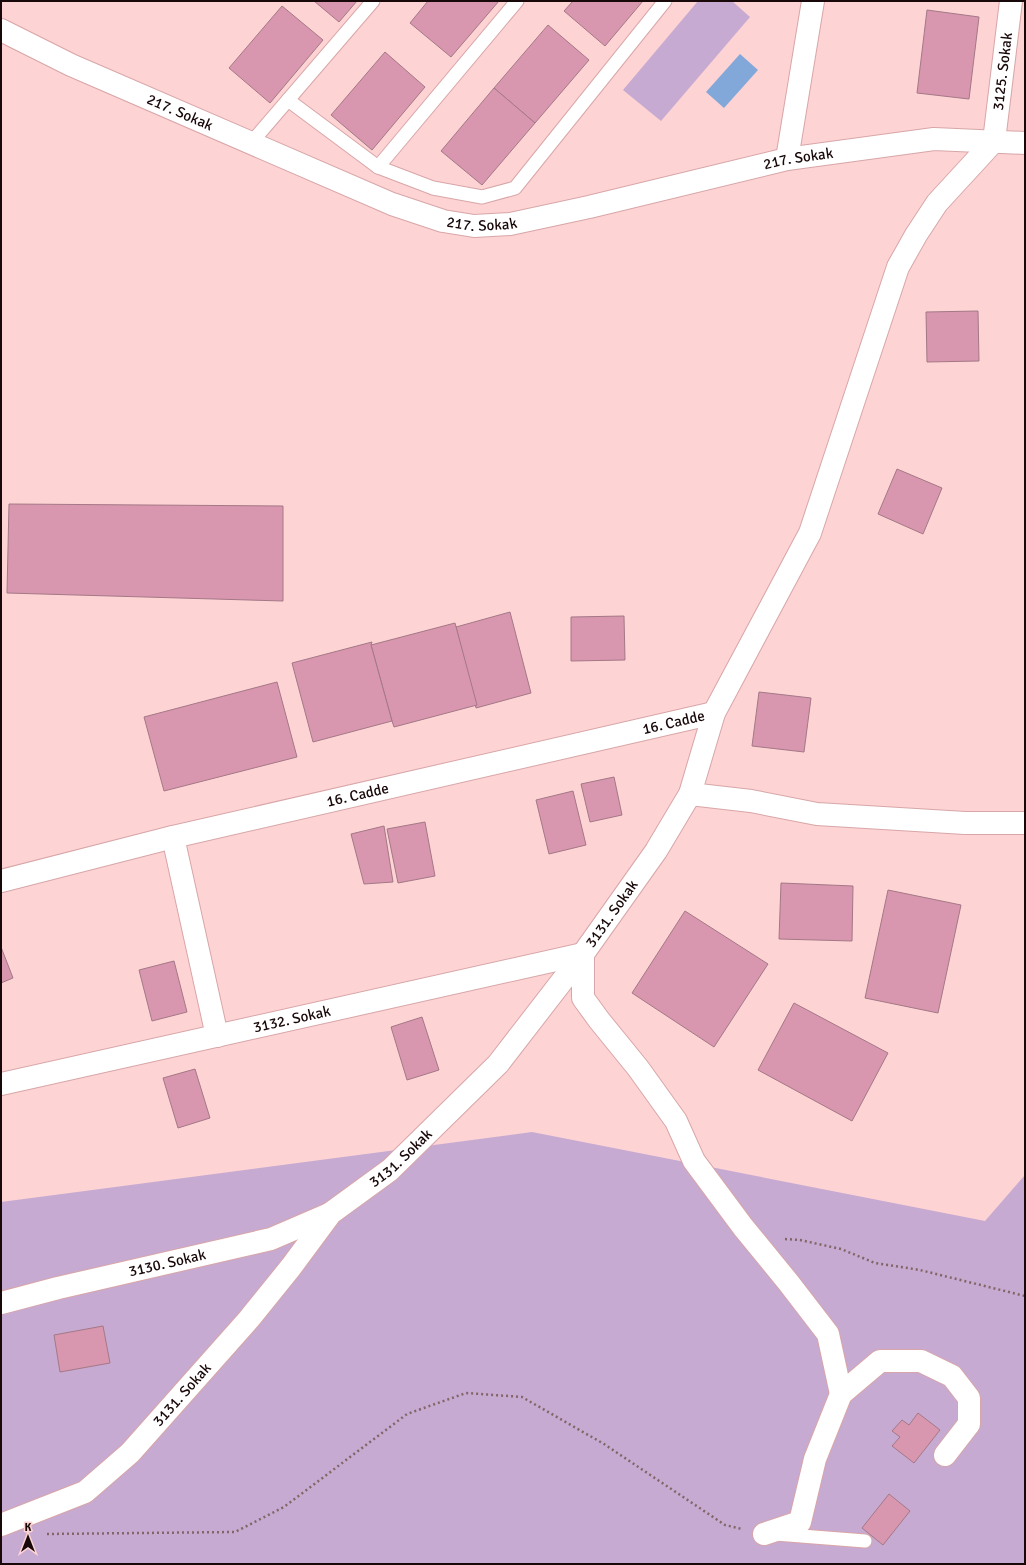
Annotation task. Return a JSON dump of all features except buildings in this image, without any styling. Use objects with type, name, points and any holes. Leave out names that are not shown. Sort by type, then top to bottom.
[{"type":"street","points":[[787,159],[813,1]]},
{"type":"street","name":"3125. Sokak","points":[[994,141],[1011,1]]},
{"type":"street","name":"217. Sokak","points":[[1,30],[72,65],[392,204],[443,221],[474,226],[510,224],[589,207],[787,159],[934,139],[1025,143]]},
{"type":"street","name":"3131. Sokak","points":[[1,1526],[85,1492],[130,1453],[249,1319],[291,1267],[330,1213],[390,1170],[498,1064],[583,954],[656,851],[690,794],[714,713],[810,533],[898,267],[916,235],[937,203],[994,141]]},
{"type":"street","name":"16. Cadde","points":[[1,881],[173,837],[714,713]]},
{"type":"street","points":[[690,794],[751,801],[817,814],[965,823],[1025,822]]},
{"type":"street","points":[[173,837],[217,1036]]},
{"type":"street","points":[[583,954],[583,998],[638,1068],[676,1120],[694,1161],[752,1238],[828,1334],[841,1394]]},
{"type":"street","name":"3132. Sokak","points":[[1,1084],[583,954]]},
{"type":"street","name":"3130. Sokak","points":[[1,1303],[58,1288],[270,1239],[330,1213]]},
{"type":"street","points":[[764,1534],[800,1522],[815,1458],[841,1394],[880,1361],[921,1361],[952,1376],[969,1398],[969,1424],[945,1455]]},
{"type":"lane","points":[[251,143],[373,1]]},
{"type":"lane","points":[[378,167],[518,1]]},
{"type":"lane","points":[[288,100],[378,167],[433,188],[482,197],[515,188],[665,1]]},
{"type":"lane","points":[[764,1534],[865,1541]]},
{"type":"path","points":[[752,1238],[800,1240],[841,1249],[875,1263],[920,1270],[1025,1296]]},
{"type":"path","points":[[41,1534],[235,1532],[284,1507],[407,1414],[466,1393],[522,1398],[604,1444],[725,1525],[764,1534]]},
{"type":"shaded area","points":[[698,1],[732,1],[750,17],[661,121],[623,90]]},
{"type":"shaded area","points":[[532,1132],[985,1221],[1025,1175],[1025,1564],[1,1564],[1,1202]]},
{"type":"water","points":[[740,54],[758,70],[724,108],[706,92]]}]
